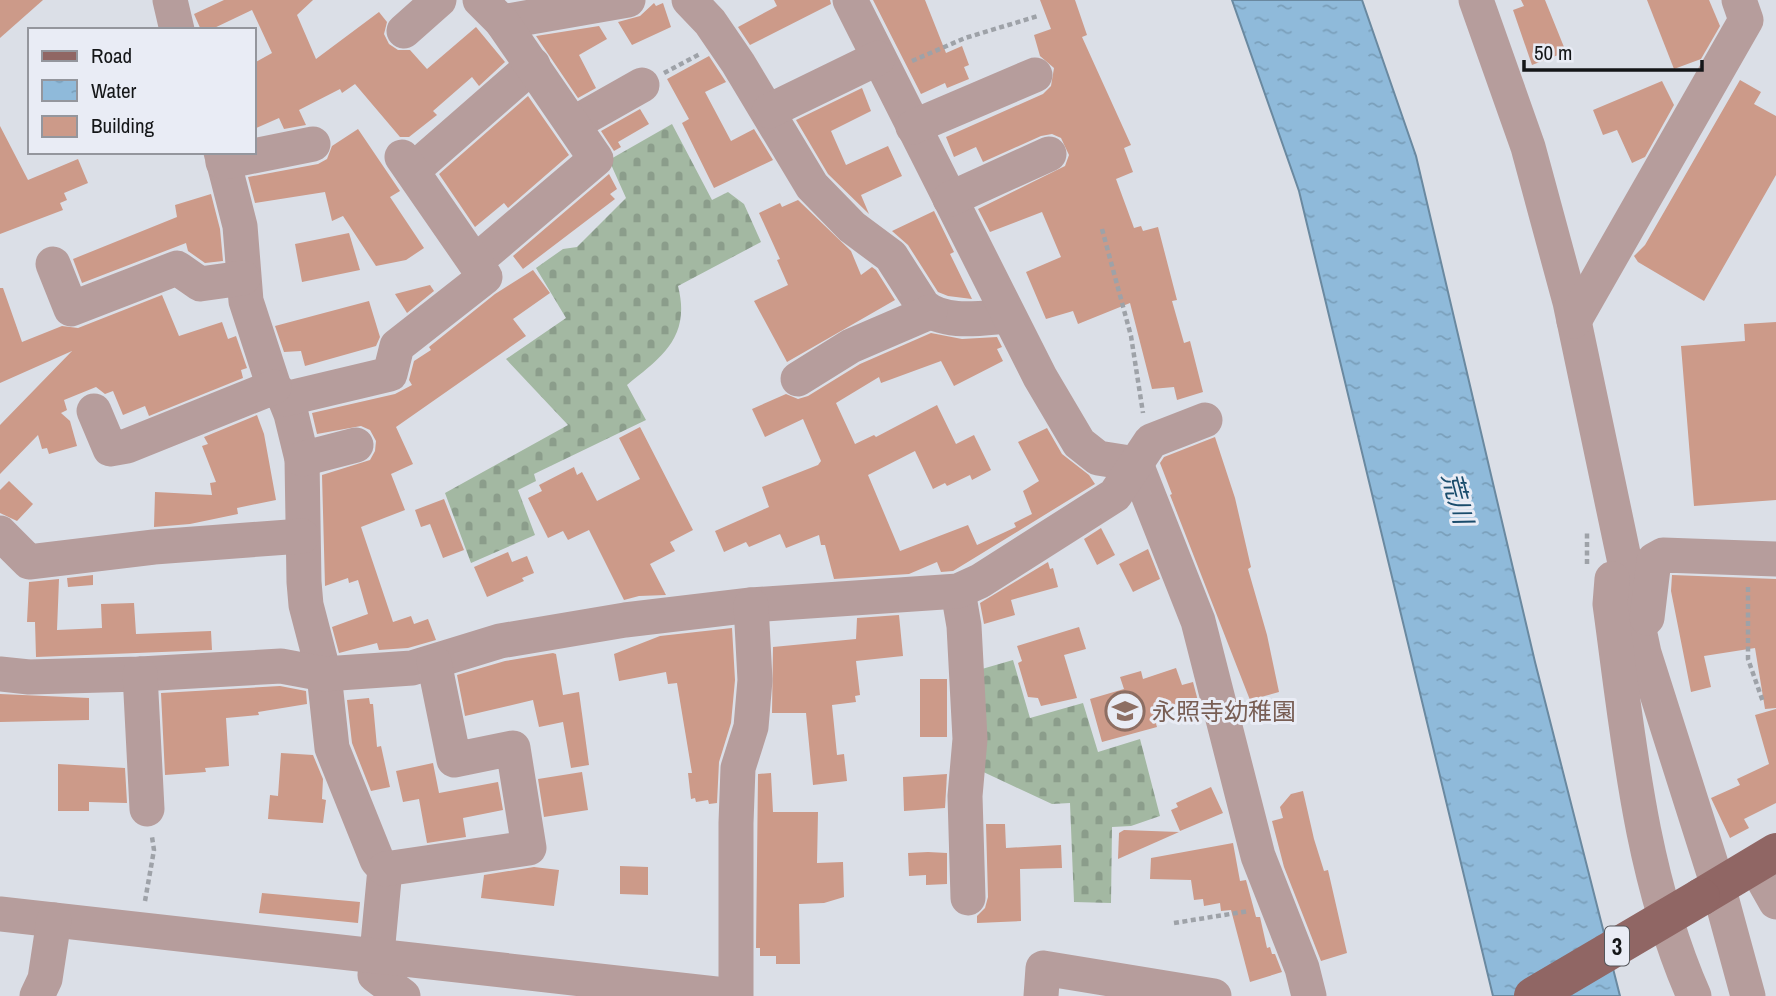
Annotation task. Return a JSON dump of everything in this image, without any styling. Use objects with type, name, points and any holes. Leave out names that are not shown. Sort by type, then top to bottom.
[{"type":"main road","name":"3","points":[[1533,996],[1765,858]]},
{"type":"street","points":[[170,0],[177,28]]},
{"type":"street","points":[[404,31],[439,0]]},
{"type":"street","points":[[491,11],[628,0]]},
{"type":"street","points":[[689,0],[723,42],[769,111],[812,186],[852,227],[891,256],[930,312],[950,318],[1008,316]]},
{"type":"street","points":[[850,0],[1008,316],[1079,443],[1098,458],[1144,453],[1205,421]]},
{"type":"street","points":[[1476,0],[1528,147],[1574,321],[1610,604],[1648,852],[1694,996]]},
{"type":"street","points":[[1574,321],[1750,7]]},
{"type":"street","points":[[94,411],[110,449],[127,446],[279,393],[390,374],[397,346],[596,159],[533,65],[491,11]]},
{"type":"street","points":[[480,270],[407,164],[533,65]]},
{"type":"street","points":[[769,111],[882,65]]},
{"type":"street","points":[[913,127],[1035,75]]},
{"type":"street","points":[[573,124],[642,85]]},
{"type":"street","points":[[256,152],[313,144]]},
{"type":"street","points":[[243,154],[222,157],[240,226],[246,301],[302,458],[302,536],[306,605],[324,674],[332,748],[377,860],[385,869],[374,957],[375,975],[403,996]]},
{"type":"street","points":[[950,199],[1049,154]]},
{"type":"street","points":[[53,264],[71,309],[177,268],[200,284],[243,278]]},
{"type":"street","points":[[799,379],[851,346],[930,312]]},
{"type":"street","points":[[302,458],[356,445]]},
{"type":"street","points":[[0,674],[29,677],[140,674],[281,666],[324,674],[412,668],[500,640],[625,620],[751,605],[958,591],[981,581],[1115,495],[1144,453]]},
{"type":"street","points":[[1144,453],[1198,621],[1258,856],[1302,968],[1309,996]]},
{"type":"street","points":[[1602,528],[1644,653],[1710,892],[1748,996]]},
{"type":"street","points":[[0,533],[29,562],[154,547],[302,536]]},
{"type":"street","points":[[1644,653],[1654,560],[1663,555],[1762,559]]},
{"type":"street","points":[[958,591],[964,626],[970,739],[965,796],[968,898]]},
{"type":"street","points":[[0,914],[735,996],[738,768],[751,727],[755,680],[751,605]]},
{"type":"street","points":[[385,869],[529,848],[513,748],[454,760],[434,662]]},
{"type":"street","points":[[140,674],[147,809]]},
{"type":"street","points":[[1765,858],[1776,902]]},
{"type":"street","points":[[37,996],[46,979],[54,920]]},
{"type":"street","points":[[1041,996],[1043,968],[1214,996]]},
{"type":"path","points":[[882,65],[1038,16]]},
{"type":"path","points":[[642,85],[723,42]]},
{"type":"path","points":[[1102,229],[1131,336],[1144,418],[1144,453]]},
{"type":"path","points":[[1587,566],[1602,528]]},
{"type":"path","points":[[1762,559],[1748,659],[1763,702]]},
{"type":"path","points":[[141,930],[154,850],[147,809]]},
{"type":"path","points":[[1174,923],[1277,906]]},
{"type":"green space","points":[[672,124],[712,200],[728,192],[744,204],[761,242],[678,286],[681,304],[677,332],[662,355],[627,385],[646,420],[534,474],[536,481],[518,490],[535,535],[471,563],[445,493],[568,425],[506,359],[566,318],[536,268],[563,249],[577,247],[626,198],[609,160]]},
{"type":"green space","points":[[1013,660],[1030,718],[1083,703],[1098,752],[1140,739],[1160,816],[1131,826],[1112,827],[1111,903],[1074,902],[1070,803],[1052,804],[977,769],[975,671]]},
{"type":"water","name":"荒川","points":[[1232,0],[1362,0],[1416,156],[1535,662],[1620,996],[1493,996],[1299,191]]},
{"type":"building","points":[[0,0],[43,0],[0,38]]},
{"type":"building","points":[[224,0],[313,0],[297,15],[316,59],[379,12],[387,22],[384,34],[389,44],[398,50],[410,50],[427,69],[476,27],[505,62],[479,86],[472,77],[433,111],[437,115],[409,137],[400,137],[355,84],[342,93],[340,89],[299,110],[306,125],[284,129],[279,118],[256,128],[256,62],[272,53],[252,10],[214,28],[200,28],[194,14]]},
{"type":"building","points":[[774,0],[830,0],[831,4],[750,45],[738,27],[777,6]]},
{"type":"building","points":[[873,0],[925,0],[946,53],[962,46],[969,65],[964,67],[969,79],[947,88],[945,83],[921,94]]},
{"type":"building","points":[[1040,0],[1075,0],[1087,35],[1082,37],[1131,145],[1124,148],[1133,172],[1116,179],[1134,228],[1141,226],[1143,231],[1158,227],[1177,300],[1172,301],[1184,343],[1190,341],[1203,392],[1177,400],[1174,387],[1152,389],[1130,303],[1078,324],[1073,311],[1046,319],[1026,272],[1061,257],[1042,212],[990,232],[978,209],[1065,166],[1069,155],[1061,138],[1052,134],[1041,136],[983,162],[976,147],[954,157],[946,137],[1043,94],[1051,86],[1054,68],[1040,56],[1034,35],[1051,29]]},
{"type":"building","points":[[1521,0],[1545,0],[1566,52],[1532,65],[1513,10],[1524,6]]},
{"type":"building","points":[[1647,0],[1709,0],[1720,26],[1701,59],[1674,69]]},
{"type":"building","points":[[654,3],[656,6],[663,3],[671,27],[632,45],[618,22],[640,16]]},
{"type":"building","points":[[599,26],[607,39],[579,55],[596,88],[578,98],[536,36]]},
{"type":"building","points":[[709,56],[726,82],[705,92],[731,141],[754,129],[773,160],[714,188],[682,123],[689,119],[667,79]]},
{"type":"building","points":[[1740,80],[1761,92],[1754,104],[1776,116],[1776,175],[1704,301],[1638,262],[1634,256],[1645,245]]},
{"type":"building","points":[[1662,81],[1674,105],[1645,157],[1632,163],[1617,130],[1603,135],[1593,110]]},
{"type":"building","points":[[862,88],[871,111],[831,131],[846,165],[888,146],[902,176],[861,195],[869,214],[828,174],[796,120]]},
{"type":"building","points":[[528,96],[569,155],[508,208],[504,203],[475,227],[439,174]]},
{"type":"building","points":[[640,109],[649,124],[618,142],[621,147],[614,151],[601,131]]},
{"type":"building","points":[[0,126],[28,180],[78,159],[88,183],[64,193],[67,200],[60,203],[63,210],[0,234]]},
{"type":"building","points":[[358,129],[400,191],[390,197],[424,248],[406,260],[376,266],[343,216],[332,221],[325,192],[255,203],[248,177],[318,164],[327,159],[332,146]]},
{"type":"building","points":[[609,174],[617,189],[610,194],[615,199],[523,269],[513,256]]},
{"type":"building","points":[[211,194],[220,229],[223,261],[205,263],[188,251],[186,243],[82,283],[73,259],[177,217],[175,205]]},
{"type":"building","points":[[798,200],[851,251],[861,275],[872,267],[876,270],[895,300],[787,362],[754,301],[788,285],[777,260],[780,259],[759,213],[780,203],[782,207]]},
{"type":"building","points":[[934,211],[954,252],[950,254],[972,299],[938,292],[908,245],[892,231]]},
{"type":"building","points":[[349,233],[360,270],[302,282],[295,244]]},
{"type":"building","points":[[533,270],[550,293],[513,319],[526,336],[396,427],[413,464],[391,474],[405,510],[361,527],[393,622],[411,616],[414,624],[428,619],[436,640],[408,648],[379,650],[377,643],[339,653],[332,627],[368,614],[358,580],[349,583],[348,578],[325,586],[322,475],[370,460],[376,441],[370,430],[361,426],[317,434],[312,413],[395,394],[412,385],[409,380],[414,361],[431,350],[429,347],[495,294]]},
{"type":"building","points":[[430,285],[434,291],[407,313],[395,294]]},
{"type":"building","points":[[0,288],[3,288],[22,342],[62,326],[78,328],[162,295],[179,336],[222,322],[228,339],[236,336],[247,368],[241,370],[243,378],[149,416],[145,406],[123,415],[113,391],[105,394],[96,387],[64,400],[67,410],[61,413],[70,421],[77,446],[49,454],[47,448],[42,449],[38,435],[0,474],[0,425],[72,351],[0,383]]},
{"type":"building","points":[[369,301],[380,337],[376,346],[305,366],[301,351],[284,352],[275,326]]},
{"type":"building","points":[[1776,322],[1776,500],[1694,506],[1681,346],[1745,341],[1744,324]]},
{"type":"building","points":[[931,333],[962,339],[997,337],[1002,347],[997,349],[1003,361],[954,386],[941,361],[881,383],[879,377],[836,403],[855,444],[874,435],[876,437],[937,405],[956,444],[974,435],[991,470],[972,480],[970,475],[947,486],[945,483],[933,489],[915,451],[868,475],[900,551],[968,525],[977,545],[1016,527],[1014,523],[1032,514],[1023,491],[1039,481],[1018,442],[1047,428],[1062,454],[1089,475],[1095,484],[953,571],[941,572],[937,562],[909,574],[834,579],[825,545],[821,545],[819,535],[786,548],[780,534],[749,547],[746,542],[724,552],[715,531],[769,507],[762,487],[818,465],[821,461],[803,419],[765,437],[752,409],[786,394],[798,399],[808,396],[860,364]]},
{"type":"building","points":[[257,415],[264,434],[276,500],[237,508],[238,514],[190,524],[154,527],[155,492],[212,495],[210,483],[216,482],[202,446],[208,444],[204,437]]},
{"type":"building","points":[[640,427],[693,530],[670,542],[675,551],[650,564],[666,595],[639,596],[624,600],[589,530],[568,540],[563,531],[548,538],[528,498],[542,491],[539,485],[574,467],[577,475],[582,472],[597,501],[640,479],[619,438]]},
{"type":"building","points":[[1215,437],[1235,498],[1251,567],[1248,569],[1267,635],[1279,692],[1250,700],[1160,463],[1164,457]]},
{"type":"building","points":[[9,481],[33,504],[17,521],[0,513],[0,490]]},
{"type":"building","points":[[444,499],[464,550],[443,558],[430,524],[421,527],[415,510]]},
{"type":"building","points":[[1101,528],[1115,555],[1097,565],[1084,539]]},
{"type":"building","points":[[1148,549],[1160,579],[1133,592],[1119,564]]},
{"type":"building","points":[[508,552],[512,562],[527,556],[534,573],[522,578],[524,581],[487,597],[474,567]]},
{"type":"building","points":[[1048,562],[1050,569],[1053,568],[1058,587],[1011,600],[1015,615],[984,624],[980,603]]},
{"type":"building","points":[[93,575],[93,585],[68,587],[67,578]]},
{"type":"building","points":[[1672,575],[1776,579],[1776,708],[1765,709],[1755,648],[1704,656],[1711,687],[1691,692],[1671,591]]},
{"type":"building","points":[[59,579],[57,630],[102,628],[101,604],[134,603],[136,634],[211,631],[212,650],[36,657],[35,622],[27,622],[29,582]]},
{"type":"building","points":[[899,615],[903,656],[856,661],[860,695],[855,696],[856,702],[832,705],[837,755],[844,754],[847,781],[813,785],[806,713],[772,713],[773,647],[856,639],[857,618]]},
{"type":"building","points":[[1079,627],[1086,649],[1064,655],[1077,698],[1041,706],[1038,698],[1028,697],[1018,663],[1022,661],[1017,646]]},
{"type":"building","points":[[732,628],[735,680],[731,723],[719,762],[717,803],[709,804],[708,800],[696,802],[695,798],[691,799],[688,773],[692,773],[677,683],[668,684],[666,672],[619,681],[614,654],[660,636]]},
{"type":"building","points":[[556,654],[563,695],[579,692],[589,765],[571,768],[563,722],[539,727],[533,700],[465,716],[457,675],[505,661]]},
{"type":"building","points":[[1176,668],[1182,685],[1193,682],[1198,701],[1154,717],[1157,727],[1102,742],[1090,699],[1124,689],[1120,677],[1141,671],[1143,679]]},
{"type":"building","points":[[920,679],[947,679],[947,737],[920,737]]},
{"type":"building","points":[[280,686],[306,691],[307,704],[258,712],[259,715],[226,718],[229,766],[205,768],[206,772],[165,775],[161,693]]},
{"type":"building","points":[[0,694],[89,698],[89,720],[0,722]]},
{"type":"building","points":[[369,698],[370,704],[373,704],[377,747],[381,746],[390,787],[371,791],[352,743],[347,700]]},
{"type":"building","points":[[1776,709],[1776,803],[1744,819],[1749,828],[1730,838],[1711,798],[1740,785],[1737,779],[1769,764],[1755,715]]},
{"type":"building","points":[[281,753],[313,755],[323,779],[322,799],[326,800],[323,823],[268,819],[270,795],[278,796]]},
{"type":"building","points":[[433,763],[439,793],[498,782],[503,810],[463,818],[466,837],[427,843],[419,799],[403,802],[396,771]]},
{"type":"building","points":[[58,764],[125,768],[127,803],[89,802],[89,811],[58,811]]},
{"type":"building","points":[[582,772],[588,810],[544,817],[538,779]]},
{"type":"building","points":[[771,773],[773,812],[818,812],[817,863],[843,862],[844,897],[824,903],[799,904],[800,964],[776,964],[776,956],[760,956],[760,948],[756,948],[758,774]]},
{"type":"building","points":[[947,774],[945,808],[904,811],[903,777]]},
{"type":"building","points":[[1211,787],[1223,813],[1180,831],[1171,810],[1178,807],[1176,803]]},
{"type":"building","points":[[1303,791],[1324,871],[1328,870],[1347,953],[1321,961],[1284,867],[1272,821],[1283,818],[1280,807],[1291,794]]},
{"type":"building","points":[[986,824],[1005,824],[1006,848],[1061,845],[1062,868],[1020,869],[1021,921],[977,923],[977,916],[985,908],[988,897]]},
{"type":"building","points":[[1124,830],[1179,832],[1118,859],[1119,833]]},
{"type":"building","points":[[1233,843],[1240,881],[1246,880],[1256,917],[1260,917],[1267,948],[1270,947],[1272,954],[1275,954],[1282,972],[1250,982],[1231,910],[1221,911],[1220,903],[1204,906],[1203,899],[1194,900],[1191,880],[1150,879],[1151,858]]},
{"type":"building","points":[[908,853],[947,853],[947,884],[926,885],[926,875],[909,876]]},
{"type":"building","points":[[620,866],[648,867],[648,895],[620,894]]},
{"type":"building","points":[[534,867],[559,870],[554,906],[481,898],[484,875]]},
{"type":"building","points":[[262,893],[360,902],[358,923],[259,913]]},
{"type":"place","name":"永照寺幼稚園","points":[[1125,711]]}]
